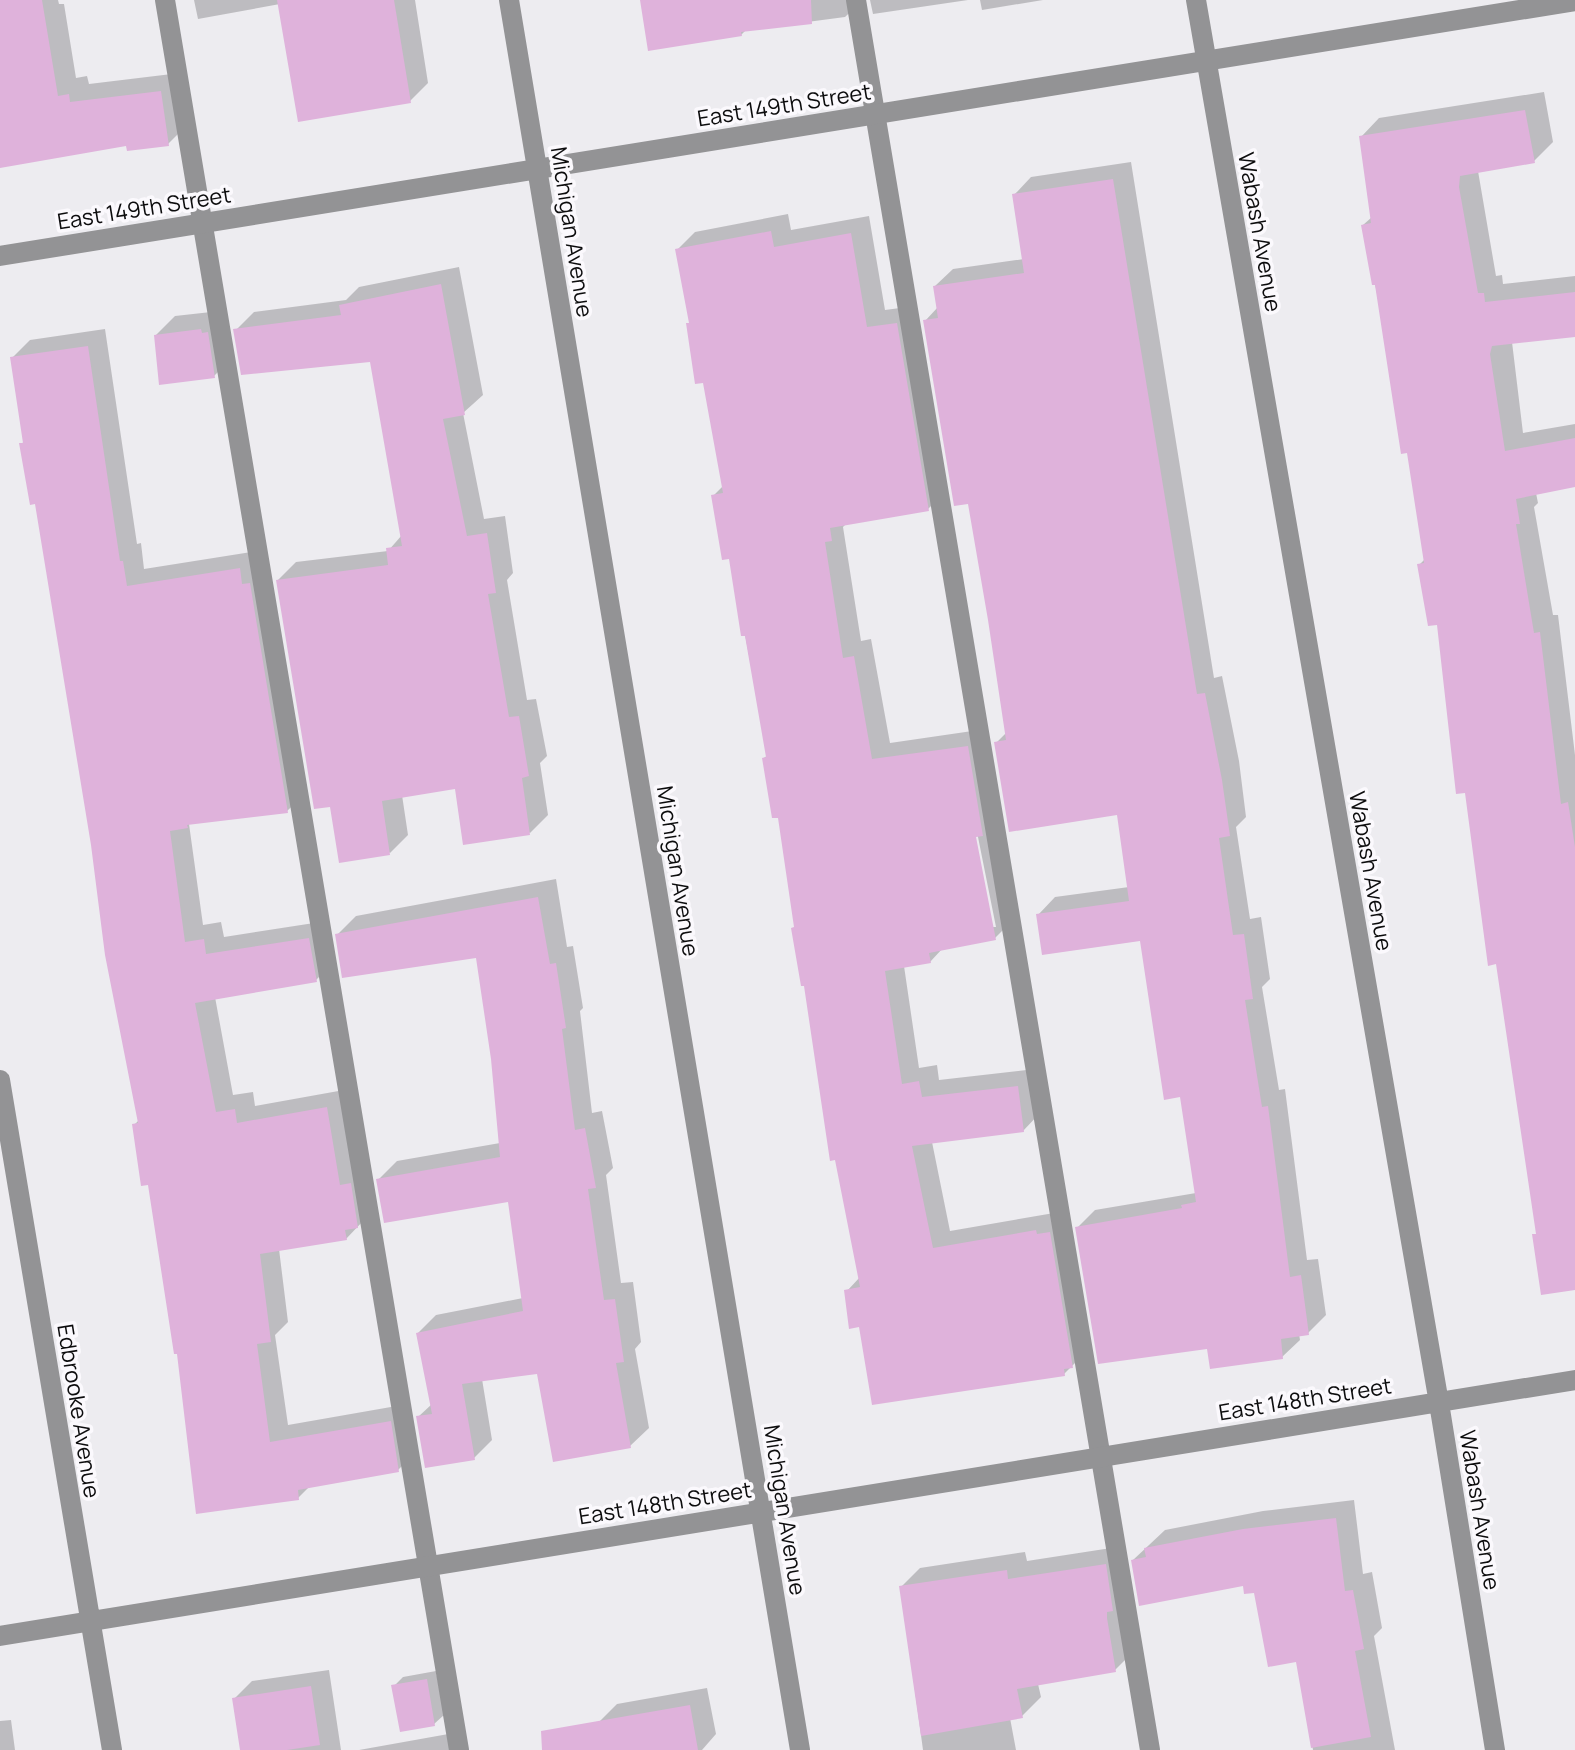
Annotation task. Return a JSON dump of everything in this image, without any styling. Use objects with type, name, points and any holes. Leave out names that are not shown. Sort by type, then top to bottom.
[{"type":"street","points":[[165,0],[459,1750]]},
{"type":"street","name":"Michigan Avenue","points":[[509,0],[800,1750]]},
{"type":"street","points":[[856,0],[1150,1750]]},
{"type":"street","name":"Wabash Avenue","points":[[1196,0],[1439,1403],[1495,1750]]},
{"type":"street","name":"East 149th Street","points":[[0,256],[1575,1]]},
{"type":"street","name":"Edbrooke Avenue","points":[[0,1080],[112,1750]]},
{"type":"street","name":"East 148th Street","points":[[0,1636],[1575,1380]]},
{"type":"building","points":[[0,0],[42,0],[58,96],[69,94],[70,102],[161,91],[169,146],[127,151],[126,146],[0,168]]},
{"type":"building","points":[[277,0],[394,0],[411,103],[298,122]]},
{"type":"building","points":[[640,0],[811,0],[812,24],[741,32],[742,36],[648,51]]},
{"type":"building","points":[[1525,110],[1535,163],[1460,176],[1459,187],[1478,293],[1484,293],[1485,302],[1575,292],[1575,337],[1492,346],[1490,354],[1505,451],[1575,438],[1575,487],[1516,499],[1520,524],[1516,524],[1534,633],[1540,632],[1561,804],[1568,802],[1575,847],[1575,1290],[1541,1295],[1532,1234],[1536,1234],[1496,964],[1488,966],[1465,793],[1456,794],[1437,625],[1428,626],[1417,564],[1424,563],[1407,453],[1401,454],[1375,285],[1372,285],[1361,225],[1371,223],[1359,136]]},
{"type":"building","points":[[1113,179],[1197,694],[1205,693],[1222,780],[1230,836],[1219,838],[1233,935],[1244,934],[1253,999],[1245,1000],[1262,1107],[1268,1106],[1290,1277],[1301,1275],[1309,1335],[1281,1339],[1283,1359],[1210,1369],[1207,1349],[1098,1364],[1075,1227],[1182,1208],[1181,1205],[1196,1202],[1180,1097],[1164,1100],[1140,941],[1042,955],[1036,914],[1129,901],[1117,815],[1009,832],[994,742],[1006,740],[988,620],[968,504],[954,506],[923,320],[938,318],[933,286],[1024,273],[1012,194]]},
{"type":"building","points":[[771,231],[774,247],[851,233],[867,327],[897,323],[929,511],[830,528],[832,541],[825,542],[843,658],[854,656],[872,759],[968,746],[983,836],[976,837],[996,940],[929,953],[931,963],[885,971],[902,1084],[919,1081],[922,1097],[1018,1086],[1024,1132],[912,1146],[933,1248],[1036,1230],[1037,1234],[1050,1232],[1073,1368],[1064,1369],[1065,1376],[872,1405],[859,1327],[849,1329],[844,1290],[860,1287],[835,1160],[830,1161],[804,986],[801,986],[791,928],[794,927],[778,818],[772,818],[762,758],[766,757],[745,636],[741,636],[729,559],[722,560],[711,495],[723,493],[703,383],[695,384],[686,323],[689,323],[675,249]]},
{"type":"building","points":[[441,284],[465,415],[443,419],[467,536],[487,533],[496,593],[488,594],[509,717],[519,716],[529,776],[522,778],[530,835],[463,845],[455,789],[382,801],[390,855],[339,863],[330,807],[314,809],[276,580],[388,565],[386,548],[402,546],[370,362],[241,375],[233,329],[341,315],[339,305]]},
{"type":"building","points":[[201,329],[202,333],[208,332],[215,378],[159,385],[154,335]]},
{"type":"building","points":[[88,346],[120,561],[123,561],[127,586],[240,568],[242,584],[250,583],[288,813],[187,825],[188,828],[170,831],[185,942],[204,939],[206,954],[309,938],[317,982],[195,1003],[216,1112],[235,1109],[237,1123],[327,1107],[340,1185],[351,1183],[358,1228],[345,1230],[347,1240],[260,1254],[271,1342],[257,1344],[270,1442],[391,1421],[399,1472],[298,1490],[299,1500],[196,1514],[177,1354],[174,1354],[148,1185],[141,1186],[132,1124],[138,1123],[105,955],[91,845],[35,504],[30,505],[19,443],[23,443],[10,357]]},
{"type":"building","points":[[538,897],[550,964],[556,963],[566,1028],[562,1029],[575,1130],[585,1128],[596,1188],[588,1189],[604,1300],[615,1299],[624,1362],[616,1363],[631,1448],[553,1462],[537,1374],[462,1384],[475,1460],[425,1468],[416,1416],[432,1414],[416,1333],[523,1311],[508,1202],[384,1223],[376,1179],[500,1157],[491,1059],[476,958],[342,978],[335,934]]},
{"type":"building","points":[[1336,1518],[1345,1591],[1353,1590],[1364,1649],[1355,1651],[1371,1737],[1311,1748],[1296,1662],[1268,1667],[1254,1593],[1244,1594],[1243,1586],[1139,1606],[1131,1560],[1146,1557],[1144,1548],[1243,1529]]},
{"type":"building","points":[[1106,1564],[1113,1611],[1107,1612],[1107,1618],[1116,1672],[1017,1689],[1023,1718],[921,1736],[899,1586],[1007,1570],[1008,1579]]},
{"type":"building","points":[[427,1679],[435,1726],[400,1732],[391,1685]]},
{"type":"building","points":[[311,1686],[320,1745],[287,1750],[240,1750],[232,1698]]},
{"type":"building","points":[[690,1705],[698,1750],[542,1750],[541,1731]]}]
